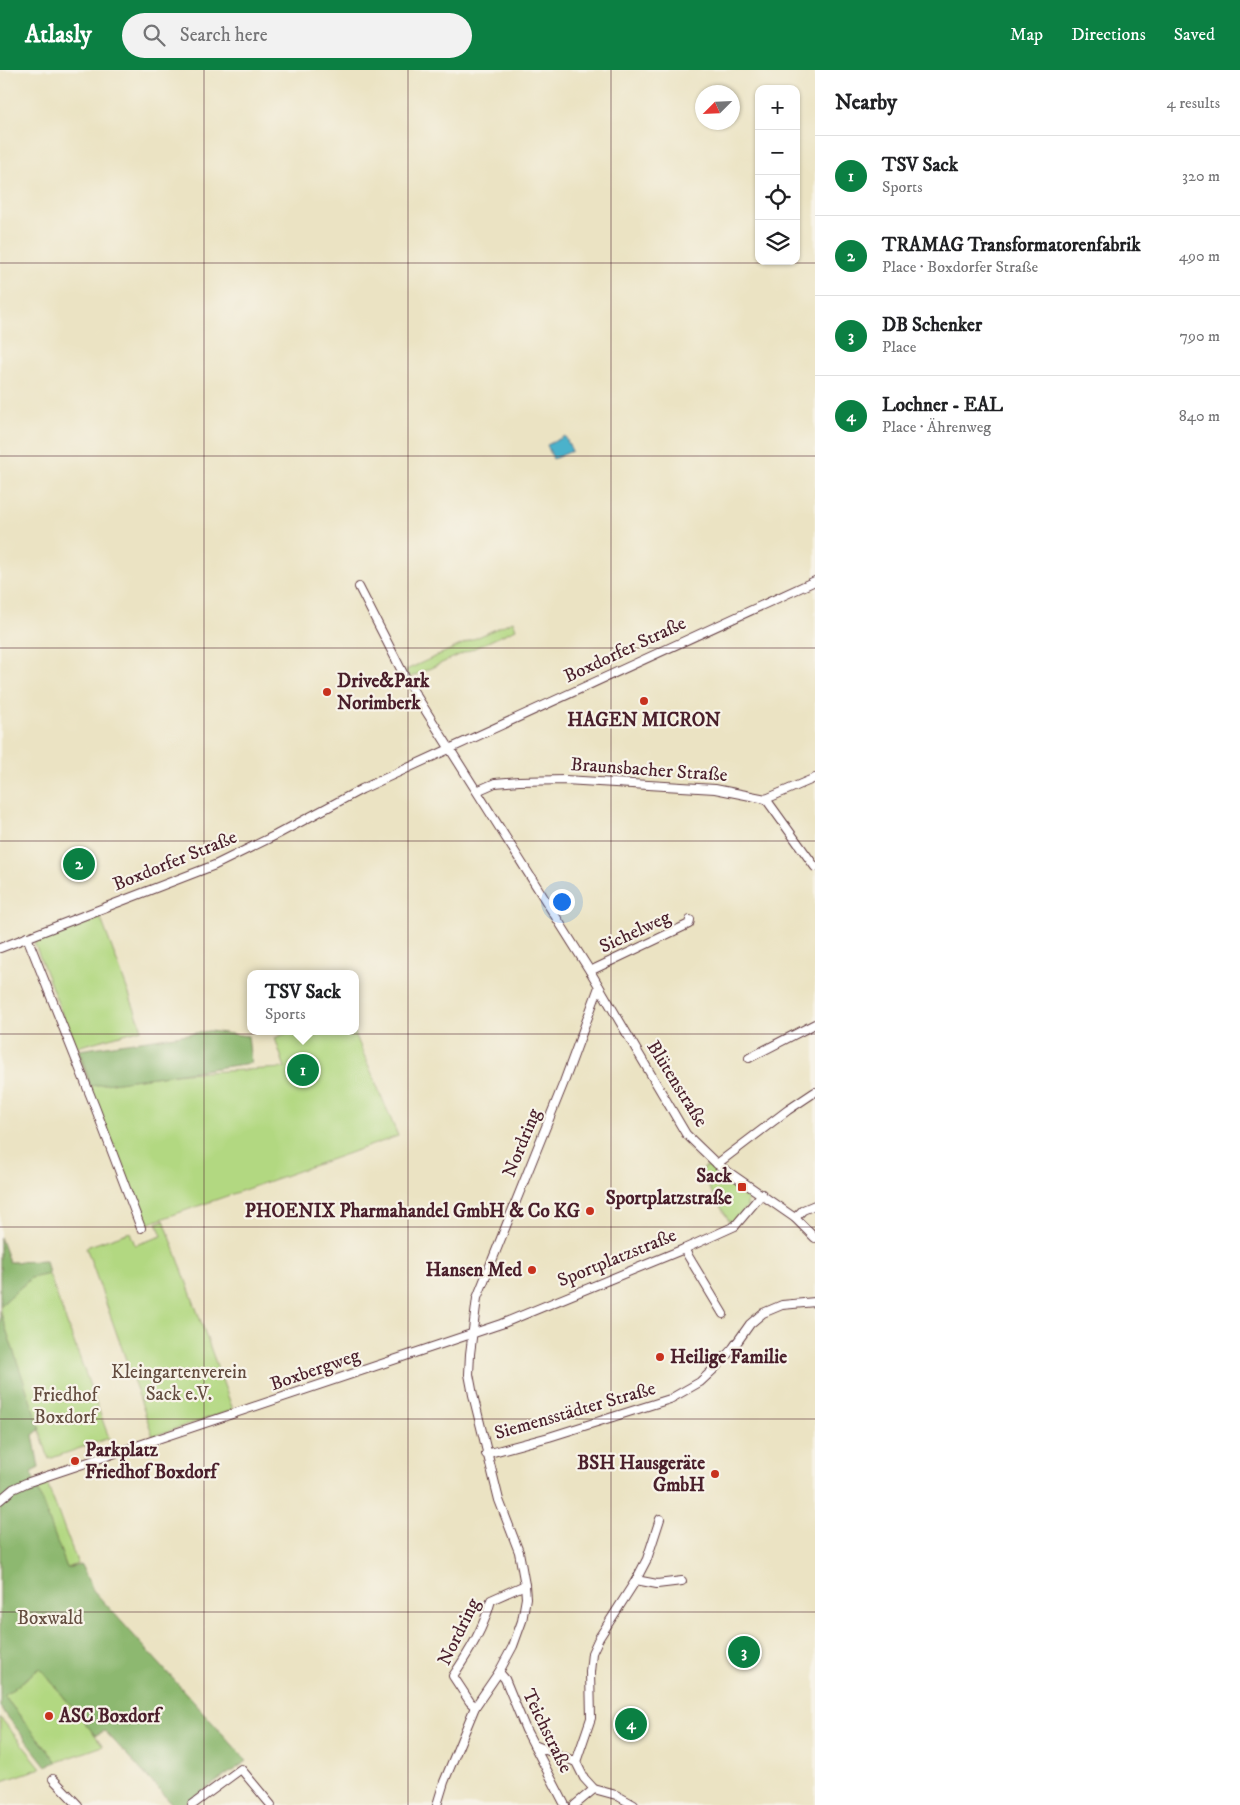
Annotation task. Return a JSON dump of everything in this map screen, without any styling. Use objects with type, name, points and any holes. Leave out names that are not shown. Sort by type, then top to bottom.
[{"type":"street","name":"Boxdorfer Straße","points":[[0,948],[215,865],[362,789],[815,581]]},
{"type":"street","points":[[358,587],[408,681],[599,987]]},
{"type":"street","points":[[815,778],[766,799],[815,867]]},
{"type":"street","name":"Braunsbacher Straße","points":[[477,791],[495,783],[566,780],[715,789],[766,799]]},
{"type":"street","name":"Sichelweg","points":[[590,971],[689,924],[690,920]]},
{"type":"street","points":[[27,937],[96,1107],[141,1228]]},
{"type":"street","name":"Blütenstraße","points":[[599,987],[686,1134],[717,1164],[795,1218],[815,1238]]},
{"type":"street","name":"Nordring","points":[[437,1805],[444,1782],[475,1707],[499,1672],[513,1646],[522,1621],[526,1598],[519,1552],[499,1500],[472,1396],[470,1374],[472,1333],[477,1298],[564,1082],[599,987]]},
{"type":"street","points":[[749,1058],[815,1024]]},
{"type":"street","points":[[717,1164],[815,1092]]},
{"type":"street","name":"Sportplatzstraße","points":[[472,1333],[501,1324],[684,1249],[734,1226],[762,1194]]},
{"type":"street","points":[[795,1218],[803,1210],[815,1205]]},
{"type":"street","points":[[684,1249],[724,1314]]},
{"type":"street","name":"Siemensstädter Straße","points":[[486,1454],[670,1399],[700,1382],[733,1348],[750,1324],[763,1313],[782,1305],[815,1302]]},
{"type":"street","name":"Boxbergweg","points":[[0,1500],[13,1489],[26,1483],[472,1333]]},
{"type":"street","points":[[576,1762],[591,1718],[590,1672],[592,1652],[647,1559],[660,1520]]},
{"type":"street","points":[[636,1580],[657,1584],[682,1581]]},
{"type":"street","name":"Nordring","points":[[475,1707],[453,1676],[473,1645],[487,1617],[491,1600],[525,1584]]},
{"type":"street","name":"Teichstraße","points":[[499,1672],[505,1679],[534,1745],[565,1805]]},
{"type":"street","points":[[534,1745],[576,1762],[584,1778],[594,1788],[616,1795],[634,1805]]},
{"type":"street","points":[[192,1805],[241,1769],[270,1805]]},
{"type":"street","points":[[53,1779],[66,1790],[78,1805]]},
{"type":"street","points":[[575,1805],[594,1788]]},
{"type":"green space","points":[[513,621],[516,629],[409,678],[406,670]]},
{"type":"green space","points":[[100,916],[142,1029],[77,1047],[91,1085],[184,1073],[285,1068],[275,1038],[282,1035],[356,1035],[398,1136],[144,1225],[34,942]]},
{"type":"green space","points":[[209,1031],[248,1036],[251,1063],[91,1086],[79,1050]]},
{"type":"green space","points":[[707,1165],[748,1194],[747,1207],[731,1224],[700,1173]]},
{"type":"green space","name":"Kleingartenverein Sack e.V.","points":[[164,1220],[233,1410],[153,1436],[86,1247],[130,1232],[135,1245],[162,1236],[157,1223]]},
{"type":"green space","points":[[0,1237],[9,1262],[46,1261],[49,1274],[31,1278],[0,1306]]},
{"type":"green space","name":"Friedhof Boxdorf","points":[[49,1274],[109,1438],[49,1459],[0,1311],[0,1306],[31,1278]]},
{"type":"green space","name":"Boxwald","points":[[0,1311],[40,1429],[33,1435],[39,1468],[31,1472],[67,1568],[81,1565],[93,1590],[247,1761],[182,1805],[173,1805],[105,1731],[95,1735],[40,1668],[4,1696],[57,1762],[46,1766],[0,1707]]},
{"type":"green space","points":[[46,1481],[78,1564],[67,1568],[34,1485]]},
{"type":"green space","name":"ASC Boxdorf","points":[[40,1668],[103,1746],[57,1762],[4,1696]]},
{"type":"green space","points":[[0,1717],[41,1768],[0,1782]]},
{"type":"water","points":[[565,436],[572,451],[553,459],[547,445]]},
{"type":"place","name":"Drive&Park Norimberk","points":[[327,692]]},
{"type":"place","name":"HAGEN MICRON","points":[[644,701]]},
{"type":"place","name":"TRAMAG Transformatorenfabrik","points":[[79,864]]},
{"type":"place","name":"TSV Sack","points":[[303,1070]]},
{"type":"place","name":"Sack Sportplatzstraße","points":[[742,1187]]},
{"type":"place","name":"PHOENIX Pharmahandel GmbH & Co KG","points":[[590,1211]]},
{"type":"place","name":"Hansen Med","points":[[532,1270]]},
{"type":"place","name":"Heilige Familie","points":[[660,1357]]},
{"type":"place","name":"Parkplatz Friedhof Boxdorf","points":[[75,1461]]},
{"type":"place","name":"BSH Hausgeräte GmbH","points":[[715,1474]]},
{"type":"place","name":"DB Schenker","points":[[744,1652]]},
{"type":"place","name":"ASC Boxdorf","points":[[49,1716]]},
{"type":"place","name":"Lochner - EAL","points":[[631,1724]]}]
